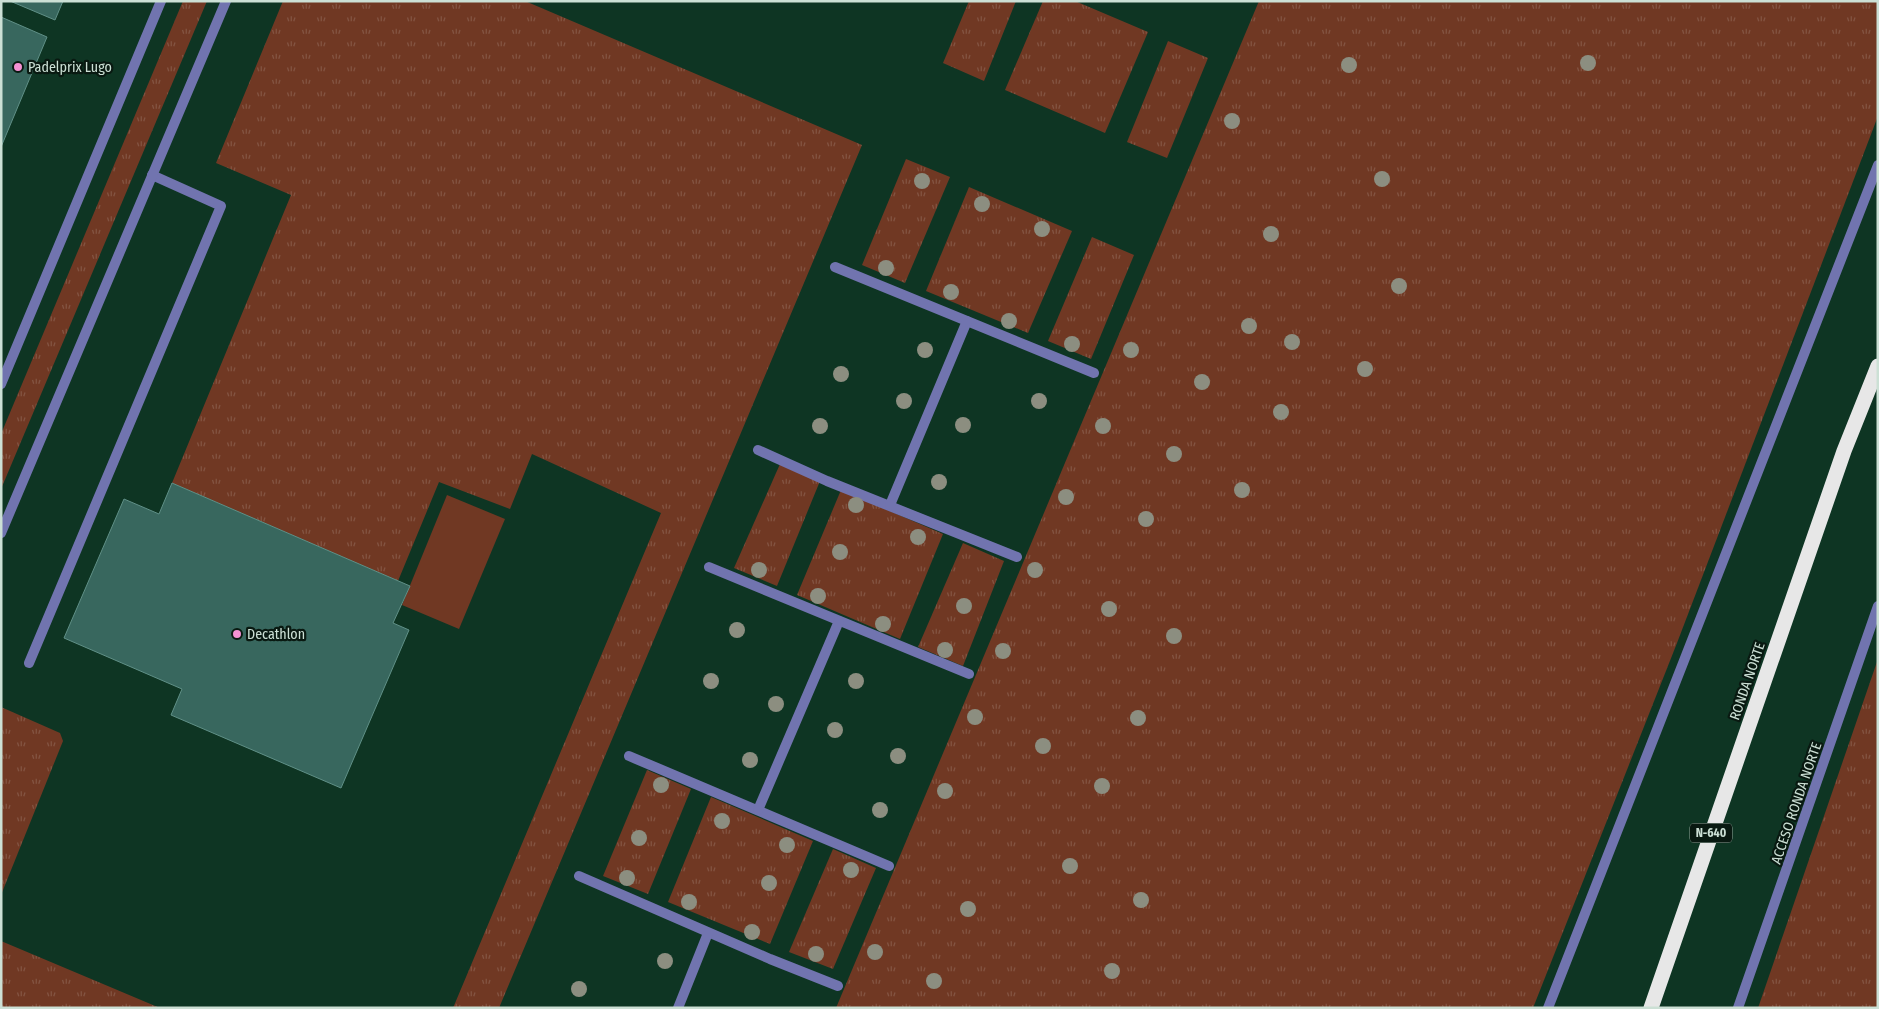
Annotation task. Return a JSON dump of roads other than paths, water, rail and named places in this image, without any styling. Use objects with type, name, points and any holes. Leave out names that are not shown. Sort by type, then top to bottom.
[{"type":"highway","name":"RONDA NORTE","points":[[1651,1008],[1841,460],[1878,366]]},
{"type":"street","points":[[1,384],[161,1]]},
{"type":"street","points":[[1,533],[226,1]]},
{"type":"street","points":[[1548,1008],[1878,165]]},
{"type":"street","points":[[29,663],[221,206],[152,175]]},
{"type":"street","points":[[835,267],[1094,373]]},
{"type":"street","points":[[890,505],[966,321]]},
{"type":"street","points":[[758,450],[828,481],[1017,557]]},
{"type":"street","points":[[709,567],[969,674]]},
{"type":"street","name":"ACCESO RONDA NORTE","points":[[1738,1008],[1878,606]]},
{"type":"street","points":[[758,810],[839,621]]},
{"type":"street","points":[[630,756],[889,866]]},
{"type":"street","points":[[579,876],[708,933],[838,986]]},
{"type":"street","points":[[678,1008],[708,933]]},
{"type":"place","name":"Padelprix Lugo","points":[[18,67]]},
{"type":"place","name":"Decathlon","points":[[237,634]]}]
